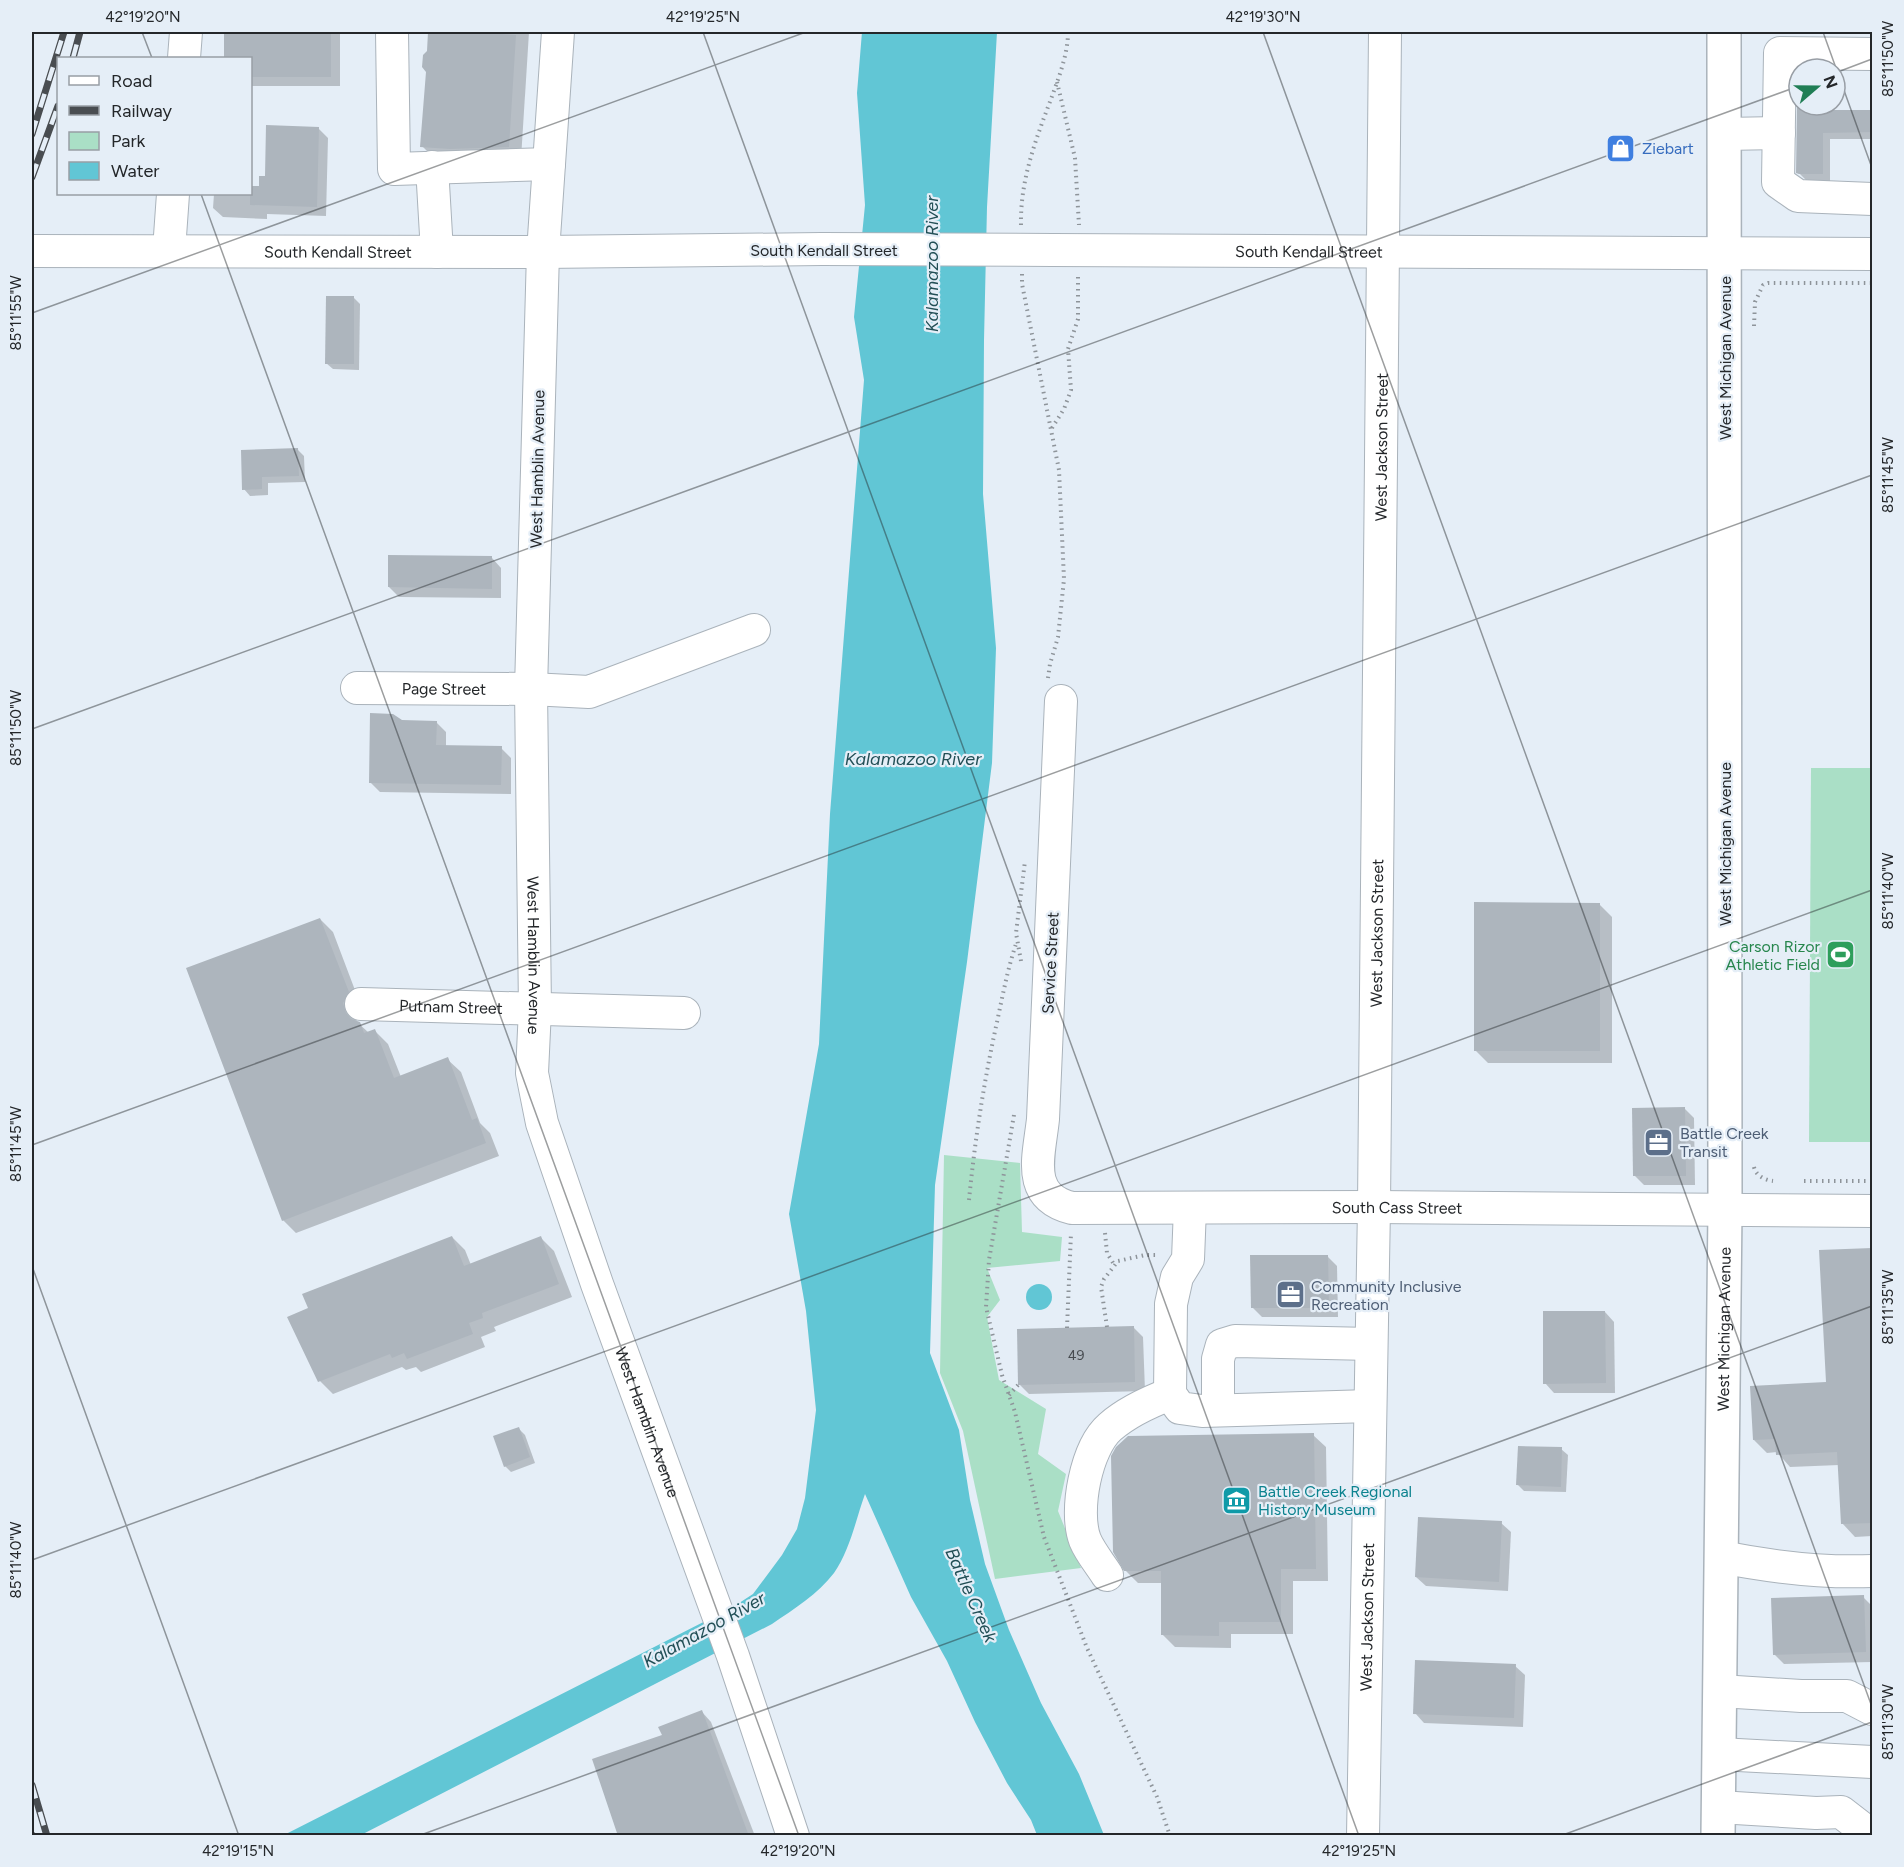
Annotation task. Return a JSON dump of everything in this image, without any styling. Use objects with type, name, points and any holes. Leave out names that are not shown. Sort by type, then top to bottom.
[{"type":"highway","name":"West Michigan Avenue","points":[[1719,1821],[1725,1209],[1724,32]]},
{"type":"street","points":[[184,57],[186,32]]},
{"type":"street","points":[[392,32],[394,169],[549,164]]},
{"type":"street","name":"West Hamblin Avenue","points":[[558,32],[543,252],[531,689],[535,1009],[532,1073],[542,1123],[597,1284],[733,1656],[793,1836]]},
{"type":"street","name":"West Jackson Street","points":[[1363,1836],[1374,1207],[1385,32]]},
{"type":"street","points":[[1872,54],[1780,53],[1778,182],[1798,196],[1872,199]]},
{"type":"street","points":[[1724,134],[1779,133]]},
{"type":"street","points":[[432,168],[437,252]]},
{"type":"street","points":[[169,250],[173,195]]},
{"type":"street","name":"South Kendall Street","points":[[32,251],[543,252],[822,249],[1872,254]]},
{"type":"street","name":"Page Street","points":[[357,688],[531,689],[589,692],[754,630]]},
{"type":"street","name":"Service Street","points":[[1061,701],[1043,1107],[1038,1164],[1039,1185],[1051,1200],[1071,1208]]},
{"type":"street","name":"Putnam Street","points":[[361,1004],[684,1013]]},
{"type":"street","name":"South Cass Street","points":[[1071,1208],[1374,1207],[1872,1211]]},
{"type":"street","points":[[1190,1208],[1188,1258],[1177,1276],[1171,1304],[1170,1394],[1180,1408],[1202,1411],[1370,1406]]},
{"type":"street","points":[[1218,1410],[1218,1359],[1222,1345],[1234,1341],[1371,1344]]},
{"type":"street","points":[[1107,1575],[1085,1539],[1081,1504],[1084,1482],[1094,1452],[1102,1436],[1110,1427],[1133,1411],[1170,1394]]},
{"type":"street","points":[[1721,1557],[1763,1566],[1834,1572],[1872,1571]]},
{"type":"street","points":[[1720,1691],[1801,1696],[1847,1696],[1872,1709]]},
{"type":"street","points":[[1719,1754],[1872,1762]]},
{"type":"street","points":[[1719,1821],[1841,1812],[1863,1829],[1872,1832]]},
{"type":"path","points":[[1754,336],[1755,302],[1763,285],[1768,283],[1872,284]]},
{"type":"path","points":[[969,1200],[974,1142],[984,1078],[1017,940]]},
{"type":"path","points":[[1753,1163],[1755,1171],[1763,1179],[1783,1181]]},
{"type":"path","points":[[1794,1181],[1872,1181]]},
{"type":"path","points":[[1067,1328],[1071,1208]]},
{"type":"path","points":[[1107,1208],[1105,1245],[1115,1266]]},
{"type":"path","points":[[1107,1327],[1101,1287],[1104,1279],[1118,1261],[1144,1255],[1168,1254]]},
{"type":"path","points":[[1009,1395],[1018,1385]]},
{"type":"green space","name":"Carson Rizor Athletic Field","points":[[1811,768],[1872,768],[1872,1142],[1809,1142]]},
{"type":"green space","points":[[944,1155],[1020,1163],[1022,1232],[1062,1237],[1060,1261],[987,1268],[1000,1300],[987,1317],[999,1380],[1046,1409],[1038,1454],[1066,1474],[1058,1511],[1081,1568],[995,1579],[963,1431],[940,1373]]},
{"type":"water","name":"Kalamazoo River","points":[[862,32],[997,32],[987,207],[984,340],[983,494],[996,648],[992,763],[967,962],[935,1185],[930,1353],[959,1430],[970,1500],[985,1564],[1009,1630],[1041,1703],[1079,1774],[1104,1835],[1037,1835],[1031,1820],[1007,1783],[947,1661],[911,1597],[865,1494],[848,1544],[834,1573],[813,1594],[772,1624],[361,1835],[282,1836],[733,1607],[753,1594],[782,1555],[797,1529],[805,1498],[816,1410],[806,1311],[789,1214],[819,1044],[830,814],[864,380],[854,317],[865,205],[857,93]]},
{"type":"water","points":[[1039,1284],[1048,1288],[1052,1297],[1048,1306],[1039,1310],[1030,1306],[1026,1297],[1030,1288]]},
{"type":"building","points":[[224,32],[331,32],[331,77],[252,77],[252,57],[224,57]]},
{"type":"building","points":[[428,32],[516,35],[509,147],[450,149],[420,147],[426,72],[422,67],[423,55],[427,51]]},
{"type":"building","points":[[1847,110],[1872,110],[1872,132],[1823,133],[1823,174],[1796,173],[1797,117],[1847,117]]},
{"type":"building","points":[[266,125],[319,127],[317,207],[250,205],[252,186],[259,186],[259,176],[265,176]]},
{"type":"building","points":[[326,296],[354,296],[354,364],[325,364]]},
{"type":"building","points":[[298,448],[299,476],[262,477],[262,489],[242,490],[241,450]]},
{"type":"building","points":[[388,555],[492,556],[492,589],[388,587]]},
{"type":"building","points":[[370,713],[393,714],[402,720],[437,721],[436,745],[502,746],[501,785],[369,783]]},
{"type":"building","points":[[1474,902],[1600,903],[1600,1051],[1474,1051]]},
{"type":"building","points":[[320,918],[349,992],[343,1003],[346,1013],[351,1019],[360,1022],[364,1033],[375,1029],[394,1078],[448,1057],[472,1120],[477,1118],[486,1143],[282,1221],[186,968]]},
{"type":"building","name":"Battle Creek Transit","points":[[1685,1107],[1686,1176],[1633,1176],[1632,1108]]},
{"type":"building","points":[[452,1236],[464,1266],[541,1236],[559,1284],[482,1313],[483,1318],[469,1323],[473,1334],[407,1359],[404,1353],[392,1358],[390,1354],[318,1382],[287,1317],[308,1308],[302,1294]]},
{"type":"building","points":[[1872,1248],[1872,1523],[1841,1524],[1837,1452],[1776,1455],[1775,1439],[1753,1440],[1750,1386],[1826,1382],[1819,1250]]},
{"type":"building","name":"Community Inclusive Recreation","points":[[1250,1255],[1328,1255],[1329,1308],[1251,1308]]},
{"type":"building","points":[[1543,1311],[1605,1311],[1606,1383],[1543,1384]]},
{"type":"building","points":[[1134,1326],[1135,1382],[1018,1385],[1017,1329]]},
{"type":"building","points":[[519,1427],[530,1457],[504,1467],[493,1436]]},
{"type":"building","points":[[1314,1433],[1316,1569],[1281,1569],[1281,1622],[1219,1622],[1219,1636],[1161,1635],[1161,1571],[1124,1571],[1113,1552],[1111,1456],[1116,1447],[1128,1436]]},
{"type":"building","points":[[1518,1446],[1562,1447],[1561,1487],[1516,1485]]},
{"type":"building","points":[[1418,1517],[1502,1521],[1499,1582],[1415,1577]]},
{"type":"building","points":[[1864,1595],[1866,1652],[1773,1655],[1771,1598]]},
{"type":"building","points":[[1415,1660],[1516,1664],[1514,1718],[1413,1714]]},
{"type":"building","points":[[702,1710],[749,1836],[618,1836],[592,1759],[662,1735],[658,1727]]},
{"type":"railway","points":[[32,134],[64,32]]},
{"type":"railway","points":[[73,57],[80,32]]},
{"type":"railway","points":[[32,177],[57,109]]},
{"type":"railway","points":[[32,1785],[47,1836]]},
{"type":"place","name":"Ziebart","points":[[1621,148]]},
{"type":"place","name":"Carson Rizor Athletic Field","points":[[1841,955]]},
{"type":"place","name":"Battle Creek Transit","points":[[1659,1142]]},
{"type":"place","name":"Community Inclusive Recreation","points":[[1290,1295]]},
{"type":"place","name":"Battle Creek Regional History Museum","points":[[1237,1500]]},
{"type":"water label","name":"Battle Creek","points":[[971,1595]]}]
